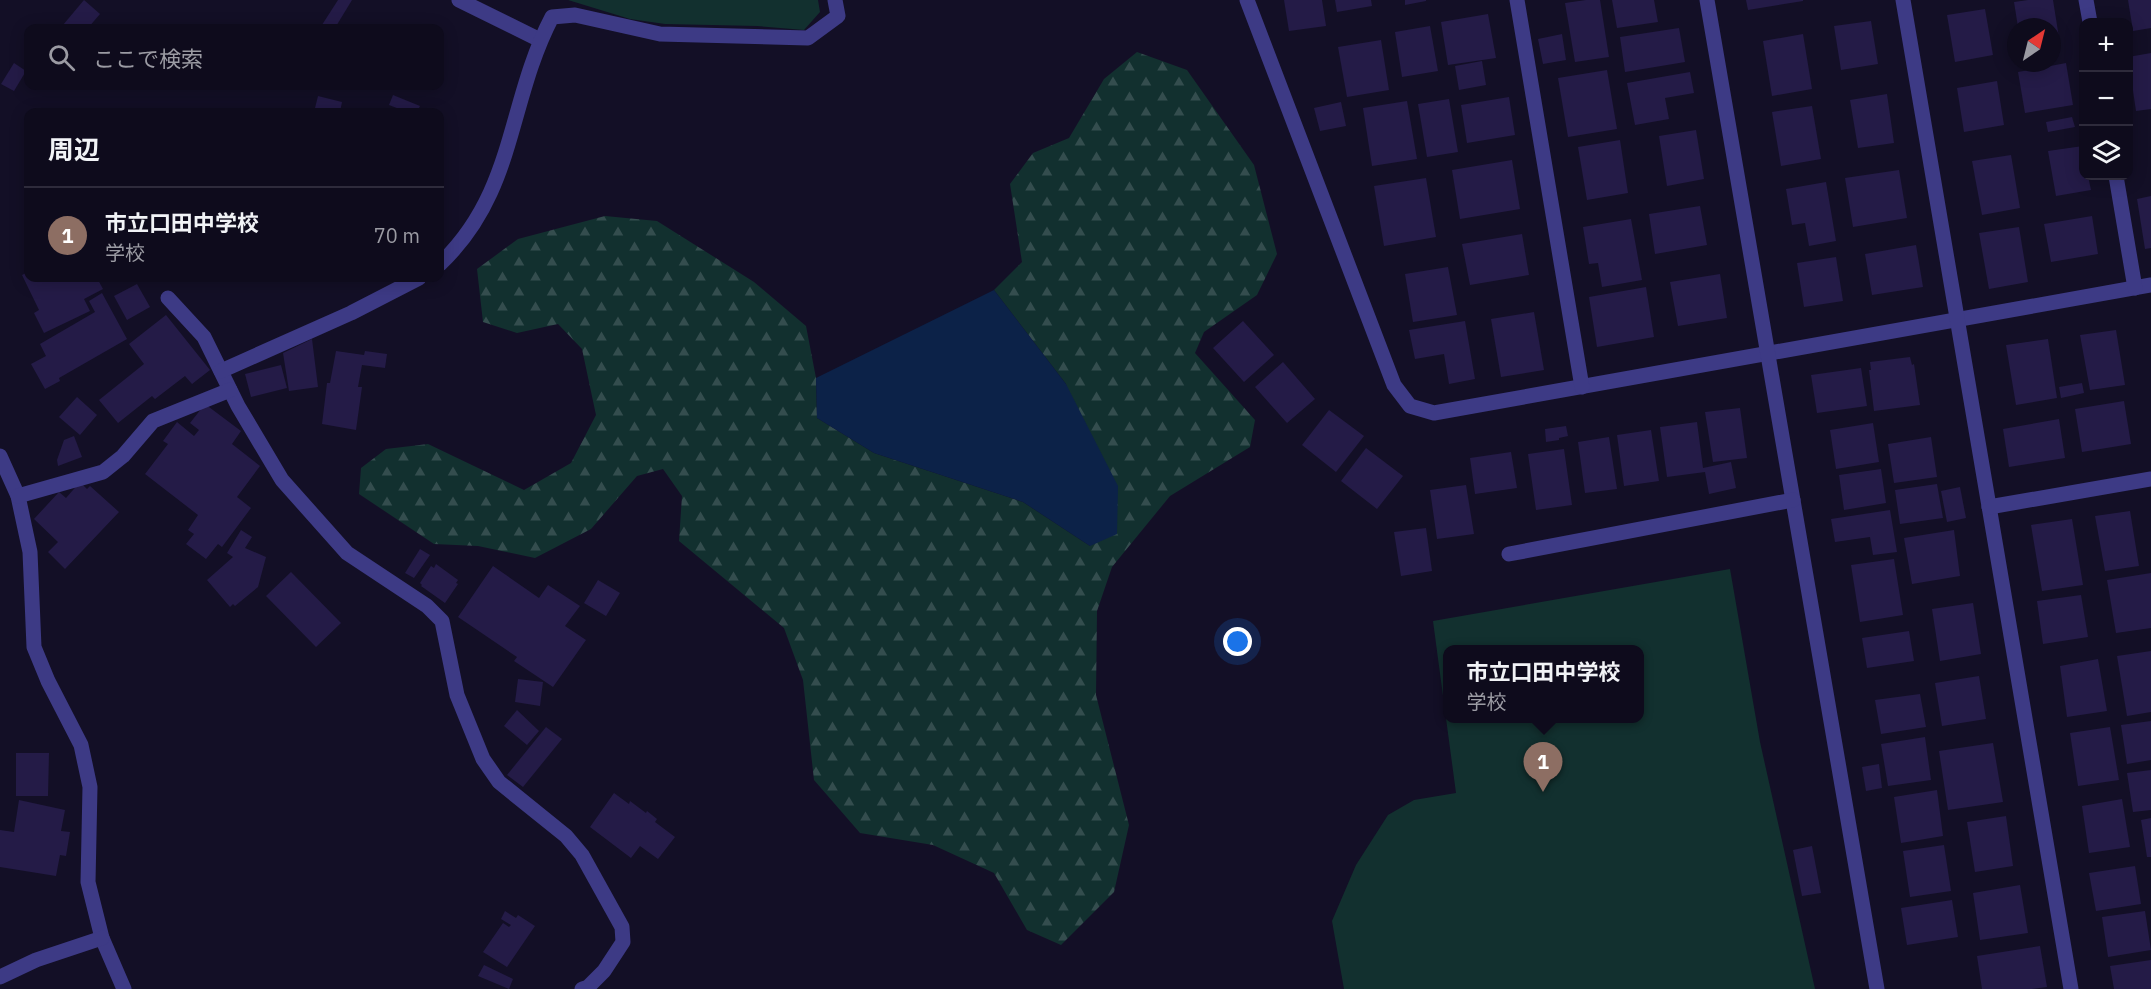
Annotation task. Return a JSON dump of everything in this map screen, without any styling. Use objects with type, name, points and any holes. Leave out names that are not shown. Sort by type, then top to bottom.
[{"type":"street","points":[[459,0],[540,40]]},
{"type":"street","points":[[444,260],[456,248],[483,210],[499,175],[540,40],[552,17],[575,15],[660,34],[808,38],[838,16],[835,0]]},
{"type":"street","points":[[1247,0],[1394,385],[1410,406],[1434,413],[2151,285]]},
{"type":"street","points":[[1517,0],[1582,387]]},
{"type":"street","points":[[1707,0],[1877,989]]},
{"type":"street","points":[[1903,0],[2071,989]]},
{"type":"street","points":[[2086,0],[2089,18]]},
{"type":"street","points":[[2117,180],[2135,288]]},
{"type":"street","points":[[221,371],[351,313],[411,282]]},
{"type":"street","points":[[168,298],[204,337],[230,390],[282,480],[347,553],[427,606],[442,621],[457,695],[483,759],[499,782],[566,836],[582,855],[622,927],[623,942],[604,971],[588,987],[582,989]]},
{"type":"street","points":[[18,496],[103,472],[123,456],[153,421],[230,390]]},
{"type":"street","points":[[0,456],[18,496],[30,552],[34,647],[48,681],[81,745],[90,787],[88,882],[102,938],[124,989]]},
{"type":"street","points":[[1989,507],[2151,479]]},
{"type":"street","points":[[1509,554],[1793,500]]},
{"type":"street","points":[[0,977],[36,960],[102,938]]},
{"type":"green space","points":[[568,0],[818,0],[820,12],[804,30],[757,26],[665,24],[630,19]]},
{"type":"green space","points":[[1137,52],[1187,70],[1254,165],[1277,254],[1257,295],[1204,332],[1195,353],[1255,420],[1250,447],[1170,496],[1112,567],[1097,611],[1096,695],[1129,825],[1114,892],[1061,945],[1027,930],[994,873],[933,845],[860,833],[814,780],[803,680],[784,628],[679,541],[682,496],[663,469],[637,476],[591,529],[535,558],[478,546],[434,544],[359,494],[361,468],[386,449],[428,444],[524,490],[571,463],[596,415],[582,349],[558,324],[517,333],[483,322],[477,269],[518,239],[605,216],[657,221],[754,282],[806,326],[816,378],[817,418],[874,453],[1023,502],[1090,546],[1066,384],[994,290],[1022,262],[1010,184],[1033,153],[1069,138],[1104,79]]},
{"type":"green space","points":[[1730,569],[1760,742],[1815,989],[1344,989],[1332,921],[1356,865],[1388,815],[1414,800],[1456,793],[1447,723],[1644,723],[1644,645],[1443,645],[1443,696],[1433,621]]},
{"type":"water","points":[[994,290],[1066,384],[1118,486],[1117,534],[1090,546],[1023,502],[874,453],[817,418],[816,378]]},
{"type":"building","points":[[84,0],[100,14],[91,24],[64,24]]},
{"type":"building","points":[[338,0],[352,0],[337,24],[323,24]]},
{"type":"building","points":[[1284,0],[1322,0],[1326,26],[1289,31]]},
{"type":"building","points":[[1335,0],[1371,0],[1372,6],[1337,12]]},
{"type":"building","points":[[1405,0],[1426,0],[1426,1],[1405,5]]},
{"type":"building","points":[[1600,0],[1609,57],[1575,62],[1565,3]]},
{"type":"building","points":[[1612,0],[1654,0],[1658,22],[1617,28]]},
{"type":"building","points":[[1746,0],[1803,0],[1803,1],[1748,10]]},
{"type":"building","points":[[2053,0],[2056,18],[2017,18],[2014,2]]},
{"type":"building","points":[[2128,0],[2151,0],[2151,28],[2133,31],[2133,18],[2131,18]]},
{"type":"building","points":[[1985,9],[1993,55],[1955,62],[1947,15]]},
{"type":"building","points":[[1488,14],[1496,58],[1448,65],[1441,22]]},
{"type":"building","points":[[1871,21],[1878,64],[1841,70],[1834,26]]},
{"type":"building","points":[[1430,26],[1438,71],[1402,77],[1395,32]]},
{"type":"building","points":[[1679,28],[1685,62],[1625,72],[1620,37]]},
{"type":"building","points":[[1562,34],[1566,60],[1543,64],[1538,39]]},
{"type":"building","points":[[1803,34],[1812,89],[1772,96],[1763,41]]},
{"type":"building","points":[[1381,40],[1389,90],[1347,97],[1338,47]]},
{"type":"building","points":[[2151,53],[2151,109],[2136,111],[2133,91],[2133,56]]},
{"type":"building","points":[[1482,61],[1486,85],[1459,90],[1455,66]]},
{"type":"building","points":[[14,63],[24,70],[24,74],[14,91],[1,84]]},
{"type":"building","points":[[2066,63],[2073,105],[2025,113],[2018,72],[2061,72],[2061,64]]},
{"type":"building","points":[[1607,70],[1617,129],[1568,137],[1558,78]]},
{"type":"building","points":[[1690,72],[1694,93],[1665,98],[1669,119],[1635,125],[1627,83]]},
{"type":"building","points":[[1997,81],[2004,125],[1964,132],[1957,88]]},
{"type":"building","points":[[1887,94],[1894,143],[1858,148],[1850,100]]},
{"type":"building","points":[[393,95],[420,106],[419,108],[397,108],[389,105]]},
{"type":"building","points":[[318,96],[342,102],[341,108],[315,108]]},
{"type":"building","points":[[1509,97],[1515,135],[1467,143],[1461,105]]},
{"type":"building","points":[[1449,99],[1458,152],[1427,157],[1418,104]]},
{"type":"building","points":[[1407,101],[1417,159],[1372,166],[1363,108]]},
{"type":"building","points":[[1341,102],[1346,126],[1320,131],[1314,108]]},
{"type":"building","points":[[1812,106],[1821,159],[1781,166],[1772,112]]},
{"type":"building","points":[[2072,117],[2075,127],[2048,132],[2046,122]]},
{"type":"building","points":[[1696,130],[1704,179],[1667,186],[1659,136]]},
{"type":"building","points":[[1620,140],[1628,193],[1587,200],[1578,147]]},
{"type":"building","points":[[2079,147],[2079,180],[2089,180],[2091,190],[2056,196],[2048,151]]},
{"type":"building","points":[[2011,155],[2020,208],[1982,215],[1972,161]]},
{"type":"building","points":[[1512,160],[1520,209],[1460,219],[1452,170]]},
{"type":"building","points":[[1899,170],[1907,218],[1853,227],[1845,178]]},
{"type":"building","points":[[1426,178],[1436,237],[1384,246],[1374,186]]},
{"type":"building","points":[[1826,182],[1836,241],[1809,246],[1805,223],[1792,225],[1786,189]]},
{"type":"building","points":[[2151,196],[2151,248],[2145,249],[2137,199]]},
{"type":"building","points":[[1700,206],[1707,245],[1655,254],[1649,214]]},
{"type":"building","points":[[2092,216],[2098,254],[2051,262],[2044,224]]},
{"type":"building","points":[[1631,219],[1642,280],[1602,287],[1598,263],[1589,264],[1583,227]]},
{"type":"building","points":[[2019,227],[2028,282],[1989,289],[1979,233]]},
{"type":"building","points":[[1522,234],[1529,275],[1470,285],[1462,244]]},
{"type":"building","points":[[1916,245],[1923,287],[1872,295],[1865,254]]},
{"type":"building","points":[[1836,257],[1843,301],[1804,307],[1797,263]]},
{"type":"building","points":[[1448,267],[1457,315],[1413,322],[1405,274]]},
{"type":"building","points":[[1720,274],[1727,318],[1678,326],[1670,282]]},
{"type":"building","points":[[25,282],[99,282],[103,289],[84,299],[90,311],[44,333],[34,313],[39,310]]},
{"type":"building","points":[[137,284],[150,307],[127,320],[114,296]]},
{"type":"building","points":[[1646,287],[1654,337],[1597,347],[1589,297]]},
{"type":"building","points":[[102,293],[127,339],[59,378],[60,381],[45,389],[31,364],[46,356],[40,344],[95,312],[89,301]]},
{"type":"building","points":[[1534,312],[1544,370],[1501,377],[1491,319]]},
{"type":"building","points":[[166,315],[210,370],[192,384],[185,376],[155,399],[152,396],[118,423],[99,400],[144,364],[129,344]]},
{"type":"building","points":[[1243,321],[1274,355],[1244,382],[1213,348]]},
{"type":"building","points":[[1465,321],[1475,379],[1449,384],[1444,354],[1415,359],[1409,330]]},
{"type":"building","points":[[2116,330],[2125,385],[2090,390],[2080,335]]},
{"type":"building","points":[[312,339],[318,387],[289,391],[283,353]]},
{"type":"building","points":[[2048,339],[2057,398],[2016,405],[2006,345]]},
{"type":"building","points":[[336,351],[364,355],[365,351],[387,354],[385,368],[362,365],[358,387],[362,387],[356,430],[322,424],[327,383],[330,383]]},
{"type":"building","points":[[1910,357],[1912,365],[1914,364],[1920,405],[1874,411],[1870,362]]},
{"type":"building","points":[[1283,362],[1315,399],[1287,423],[1255,387]]},
{"type":"building","points":[[281,365],[287,388],[251,397],[245,374]]},
{"type":"building","points":[[1861,368],[1867,406],[1817,413],[1811,375]]},
{"type":"building","points":[[2082,383],[2084,393],[2061,398],[2059,387]]},
{"type":"building","points":[[77,397],[97,415],[80,435],[59,417]]},
{"type":"building","points":[[2124,401],[2131,444],[2082,452],[2075,409]]},
{"type":"building","points":[[205,404],[241,431],[232,444],[260,466],[237,497],[251,508],[222,547],[218,544],[206,559],[186,544],[194,534],[188,530],[198,515],[145,474],[168,444],[163,441],[177,422],[194,436],[199,430],[190,423]]},
{"type":"building","points":[[1740,408],[1747,458],[1713,462],[1705,412]]},
{"type":"building","points":[[1329,410],[1364,436],[1336,472],[1302,445]]},
{"type":"building","points":[[2059,419],[2065,458],[2009,467],[2003,429]]},
{"type":"building","points":[[1697,422],[1703,468],[1731,462],[1736,488],[1709,494],[1705,472],[1667,477],[1660,427]]},
{"type":"building","points":[[1873,423],[1879,462],[1836,469],[1830,430]]},
{"type":"building","points":[[1566,426],[1568,436],[1546,442],[1545,429]]},
{"type":"building","points":[[1651,430],[1659,481],[1624,486],[1617,435]]},
{"type":"building","points":[[74,436],[82,457],[58,466],[57,460],[64,440]]},
{"type":"building","points":[[1609,437],[1617,489],[1585,493],[1578,442]]},
{"type":"building","points":[[1931,437],[1937,477],[1894,483],[1888,444]]},
{"type":"building","points":[[1366,448],[1403,476],[1377,509],[1341,481]]},
{"type":"building","points":[[1564,449],[1572,505],[1536,510],[1528,454]]},
{"type":"building","points":[[1511,452],[1517,488],[1475,494],[1470,458]]},
{"type":"building","points":[[1881,469],[1886,503],[1844,510],[1839,475]]},
{"type":"building","points":[[80,482],[87,489],[90,486],[119,512],[65,569],[48,552],[58,542],[34,519],[59,492],[66,498]]},
{"type":"building","points":[[1937,484],[1943,518],[1900,524],[1895,490]]},
{"type":"building","points":[[1466,485],[1474,534],[1437,539],[1430,490]]},
{"type":"building","points":[[1960,487],[1966,518],[1947,522],[1941,491]]},
{"type":"building","points":[[1890,510],[1897,552],[1873,555],[1870,537],[1835,542],[1831,519]]},
{"type":"building","points":[[2130,511],[2139,566],[2105,571],[2095,516]]},
{"type":"building","points":[[2072,519],[2083,585],[2042,591],[2031,525]]},
{"type":"building","points":[[1426,528],[1432,571],[1401,576],[1394,532]]},
{"type":"building","points":[[241,530],[252,537],[245,548],[266,557],[258,587],[235,606],[233,604],[230,607],[207,580],[233,557],[227,553]]},
{"type":"building","points":[[1954,530],[1960,576],[1912,584],[1904,538]]},
{"type":"building","points":[[420,549],[430,555],[414,578],[405,573]]},
{"type":"building","points":[[1894,559],[1903,615],[1860,622],[1851,565]]},
{"type":"building","points":[[436,564],[458,580],[456,583],[458,584],[445,603],[420,583],[431,566],[434,568]]},
{"type":"building","points":[[493,566],[539,598],[548,585],[580,606],[565,626],[586,640],[553,687],[514,661],[517,657],[458,617]]},
{"type":"building","points":[[291,572],[341,623],[316,647],[266,596]]},
{"type":"building","points":[[2151,573],[2151,628],[2116,633],[2107,580]]},
{"type":"building","points":[[598,580],[620,593],[606,616],[584,603]]},
{"type":"building","points":[[2081,595],[2088,637],[2043,644],[2037,601]]},
{"type":"building","points":[[1973,603],[1981,654],[1940,661],[1932,609]]},
{"type":"building","points":[[1909,631],[1914,661],[1867,668],[1862,638]]},
{"type":"building","points":[[2151,651],[2151,712],[2127,716],[2117,656]]},
{"type":"building","points":[[2098,659],[2107,711],[2067,717],[2060,666]]},
{"type":"building","points":[[1979,676],[1986,719],[1942,726],[1935,683]]},
{"type":"building","points":[[518,679],[543,682],[540,706],[515,702]]},
{"type":"building","points":[[1920,694],[1926,727],[1881,734],[1875,700]]},
{"type":"building","points":[[517,710],[539,731],[527,745],[504,726]]},
{"type":"building","points":[[2151,721],[2151,760],[2127,764],[2121,725]]},
{"type":"building","points":[[546,727],[562,739],[523,787],[507,775]]},
{"type":"building","points":[[2110,727],[2119,780],[2078,786],[2070,733]]},
{"type":"building","points":[[1925,737],[1931,780],[1888,786],[1881,744]]},
{"type":"building","points":[[1993,743],[2003,802],[1948,810],[1939,751]]},
{"type":"building","points":[[16,753],[49,753],[48,796],[16,796]]},
{"type":"building","points":[[1879,764],[1882,788],[1866,791],[1862,767]]},
{"type":"building","points":[[2151,770],[2151,810],[2133,812],[2127,773]]},
{"type":"building","points":[[1937,790],[1943,836],[1901,843],[1894,797]]},
{"type":"building","points":[[614,793],[629,804],[630,801],[646,813],[647,811],[657,819],[655,822],[675,837],[658,859],[640,846],[631,858],[590,827]]},
{"type":"building","points":[[2122,799],[2130,847],[2089,853],[2082,806]]},
{"type":"building","points":[[19,800],[65,810],[61,831],[70,832],[66,856],[60,855],[56,876],[0,867],[0,830],[14,832]]},
{"type":"building","points":[[2006,816],[2013,866],[1975,872],[1967,822]]},
{"type":"building","points":[[2151,818],[2151,857],[2147,857],[2141,820]]},
{"type":"building","points":[[1944,845],[1951,891],[1910,897],[1903,851]]},
{"type":"building","points":[[1812,846],[1821,893],[1802,896],[1793,850]]},
{"type":"building","points":[[2135,866],[2141,904],[2096,911],[2089,873]]},
{"type":"building","points":[[2020,885],[2028,933],[1980,940],[1973,893]]},
{"type":"building","points":[[1952,900],[1958,937],[1907,945],[1901,908]]},
{"type":"building","points":[[505,911],[516,918],[518,915],[535,926],[507,967],[483,952],[503,923],[509,927],[511,925],[501,919]]},
{"type":"building","points":[[2145,911],[2151,950],[2108,957],[2102,917]]},
{"type":"building","points":[[2040,946],[2047,987],[1982,989],[1977,956]]},
{"type":"building","points":[[2151,960],[2151,989],[2114,989],[2110,966]]},
{"type":"building","points":[[484,965],[513,979],[509,989],[478,976]]},
{"type":"place","name":"市立口田中学校","points":[[1543,792]]}]
